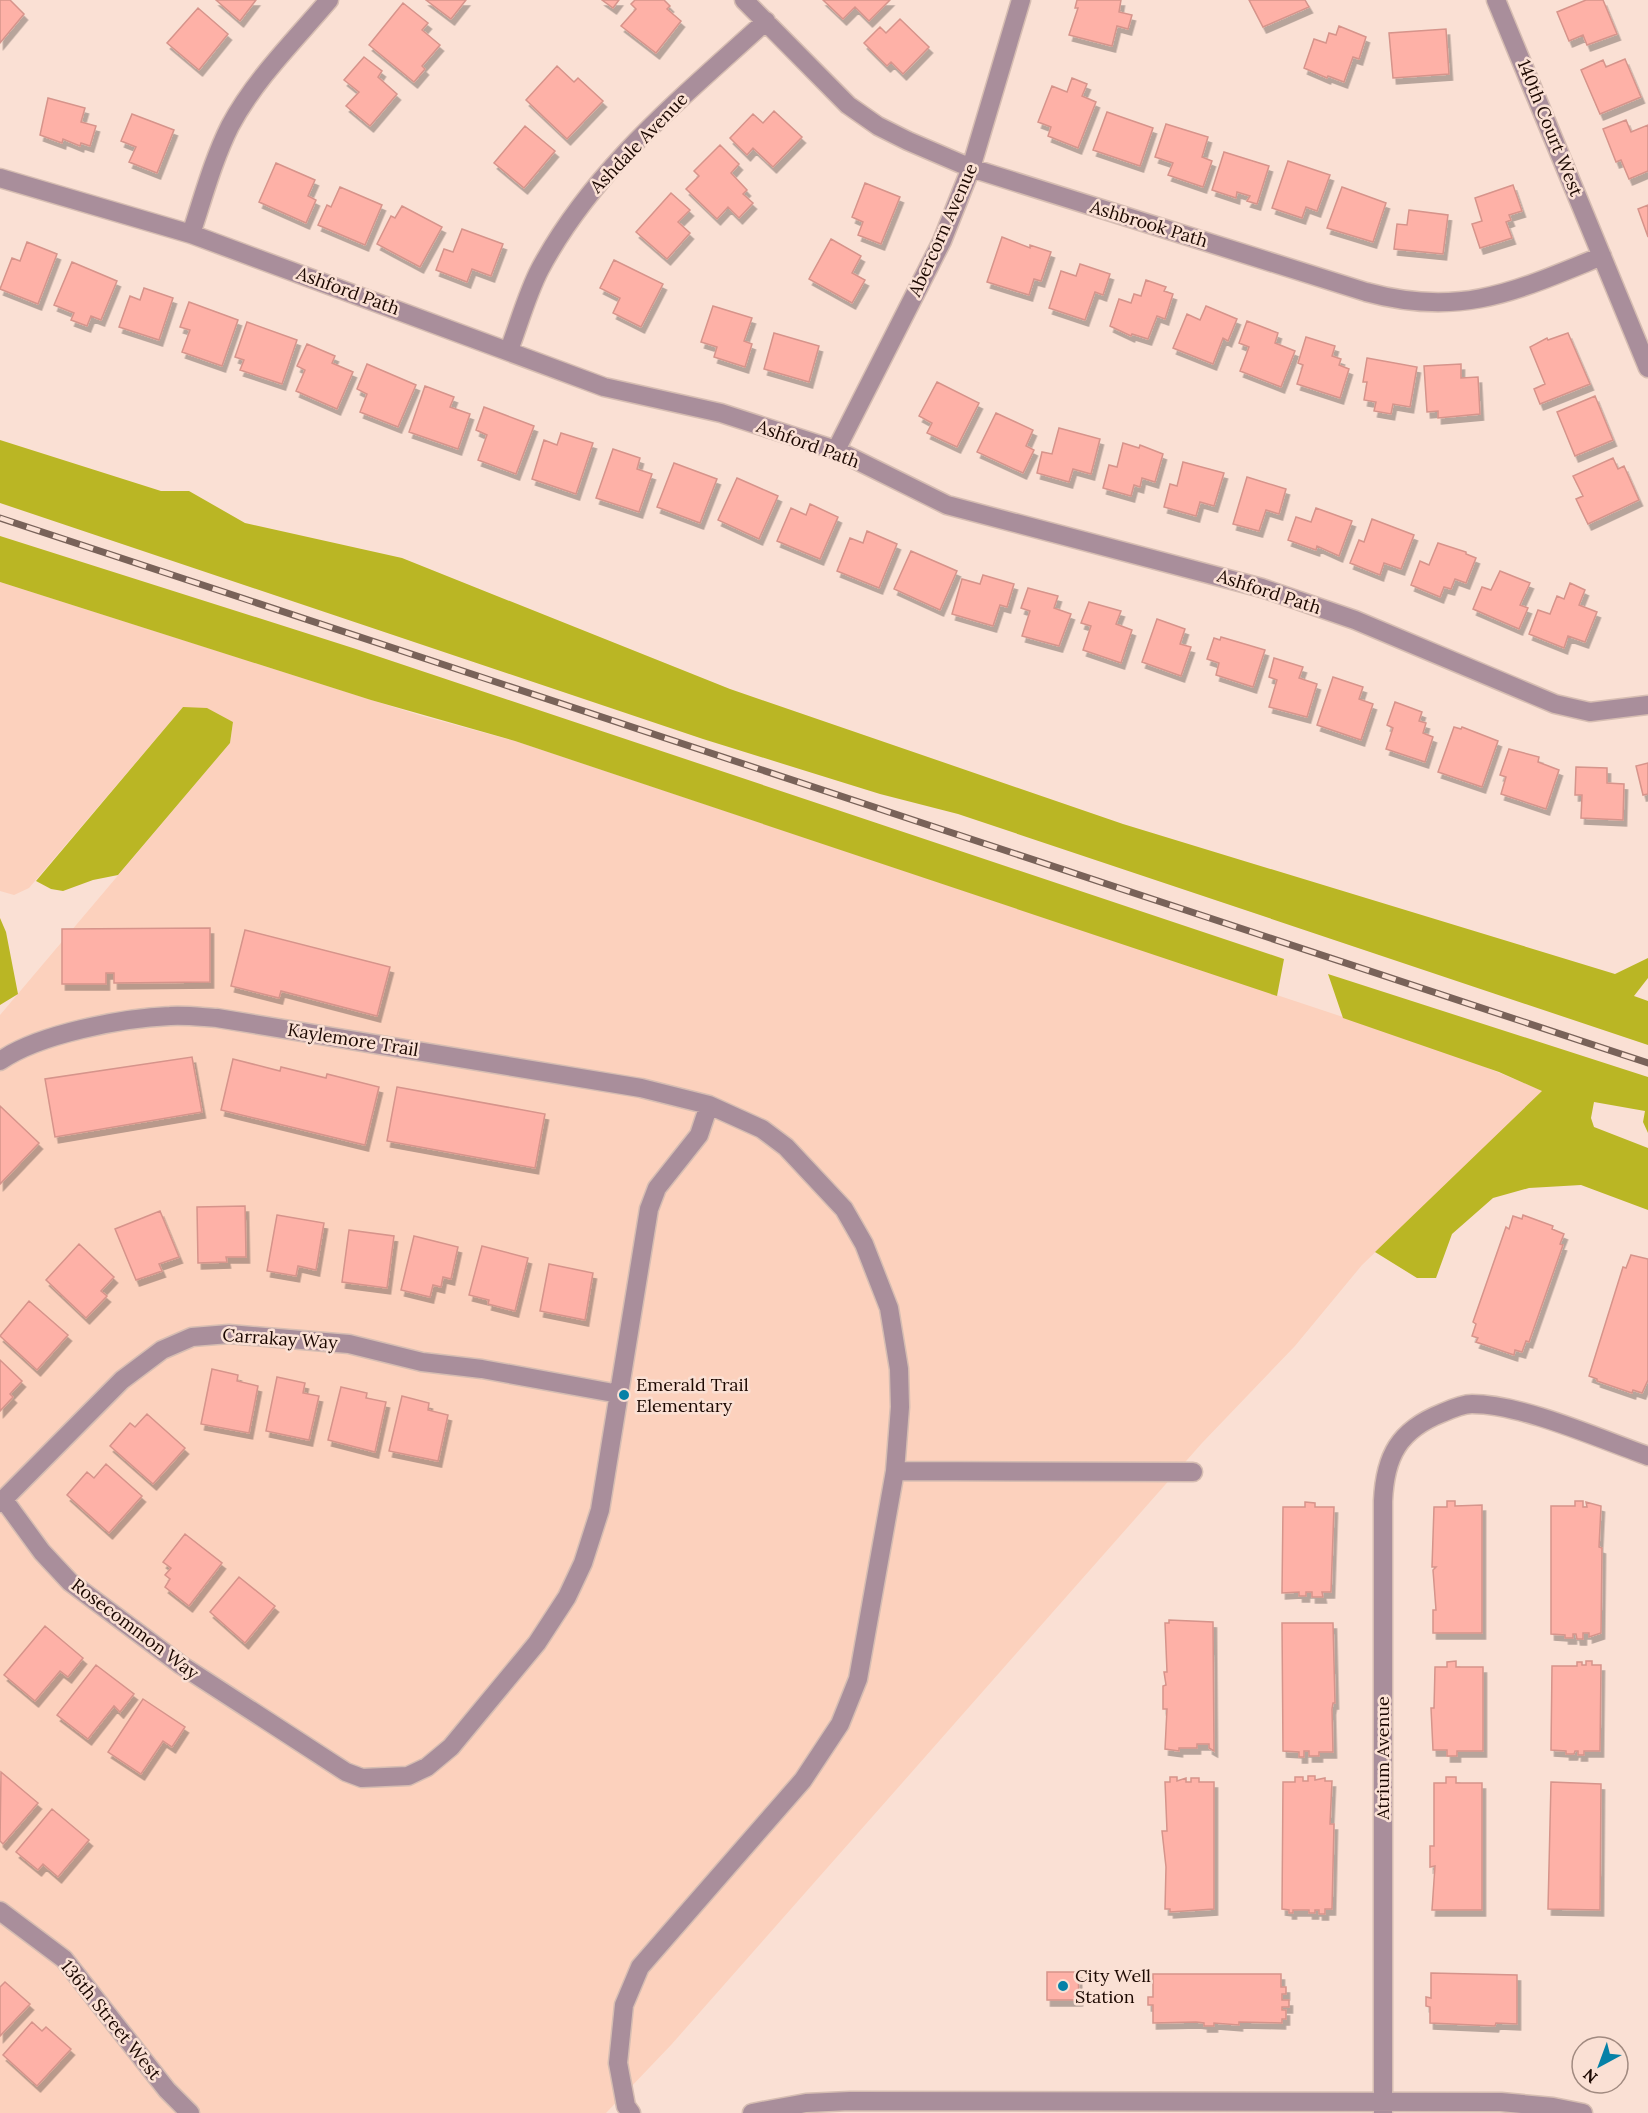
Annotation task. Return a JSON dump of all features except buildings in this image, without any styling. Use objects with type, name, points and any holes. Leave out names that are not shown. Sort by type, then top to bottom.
[{"type":"street","points":[[191,234],[221,147],[242,106],[329,0]]},
{"type":"street","name":"Ashbrook Path","points":[[744,0],[848,105],[908,141],[971,168],[1355,288],[1412,302],[1459,303],[1506,294],[1602,256]]},
{"type":"street","name":"Abercorn Avenue","points":[[836,450],[930,267],[971,168],[1021,0]]},
{"type":"street","name":"140th Court West","points":[[1496,0],[1648,368]]},
{"type":"street","name":"Ashdale Avenue","points":[[509,350],[539,271],[580,206],[604,174],[649,129],[766,21]]},
{"type":"street","name":"Ashford Path","points":[[0,178],[191,234],[604,387],[721,413],[836,450],[947,505],[1262,588],[1355,620],[1555,704],[1590,712],[1648,705]]},
{"type":"street","name":"Kaylemore Trail","points":[[0,1061],[11,1053],[53,1037],[97,1026],[170,1016],[217,1018],[641,1088],[709,1105],[762,1129],[786,1147],[818,1177],[844,1209],[864,1244],[889,1308],[899,1369],[900,1407],[895,1471],[858,1678],[840,1724],[804,1780],[640,1967],[624,2005],[618,2063],[626,2106],[631,2113]]},
{"type":"street","name":"Rosecommon Way","points":[[2,1501],[42,1552],[70,1582],[172,1658],[334,1766],[362,1778],[408,1776],[427,1767],[451,1747],[537,1643],[575,1580],[600,1510],[649,1209],[657,1188],[699,1135],[709,1105]]},
{"type":"street","name":"Carrakay Way","points":[[2,1501],[122,1380],[162,1350],[192,1337],[229,1334],[349,1344],[422,1362],[482,1369],[619,1394]]},
{"type":"street","name":"Atrium Avenue","points":[[1383,2107],[1383,1492],[1389,1459],[1405,1434],[1427,1419],[1471,1404],[1512,1409],[1648,1456]]},
{"type":"street","points":[[895,1471],[1193,1472]]},
{"type":"street","name":"136th Street West","points":[[0,1911],[64,1959],[167,2090],[190,2113]]},
{"type":"street","points":[[752,2113],[806,2103],[850,2101],[1383,2107],[1501,2102],[1553,2106],[1583,2113]]},
{"type":"shaded area","points":[[0,440],[161,491],[189,491],[245,523],[402,558],[730,689],[1123,824],[1615,974],[1648,958],[1648,978],[1634,996],[1648,1001],[1648,1045],[958,814],[880,794],[703,739],[0,503]]},
{"type":"shaded area","points":[[0,536],[356,649],[1284,959],[1277,996],[515,741],[371,700],[0,582]]},
{"type":"shaded area","name":"Emerald Trail Elementary","points":[[0,582],[419,715],[515,741],[1454,1054],[1543,1091],[1362,1265],[1295,1346],[1202,1443],[671,2045],[606,2113],[0,2113],[0,1015],[230,743],[233,722],[183,707],[29,888],[14,895],[0,891]]},
{"type":"shaded area","points":[[183,707],[207,708],[233,722],[230,743],[118,875],[93,880],[63,891],[51,889],[36,881]]},
{"type":"shaded area","points":[[0,918],[6,932],[18,994],[0,1005]]},
{"type":"shaded area","points":[[1328,974],[1648,1077],[1648,1133],[1643,1122],[1645,1111],[1594,1102],[1591,1118],[1594,1127],[1648,1148],[1648,1210],[1581,1185],[1529,1188],[1493,1198],[1452,1234],[1436,1278],[1417,1278],[1375,1252],[1542,1091],[1499,1072],[1343,1018]]},
{"type":"railway","points":[[0,518],[1648,1063]]},
{"type":"place","name":"Emerald Trail Elementary","points":[[624,1395]]},
{"type":"place","name":"City Well Station","points":[[1063,1986]]}]
